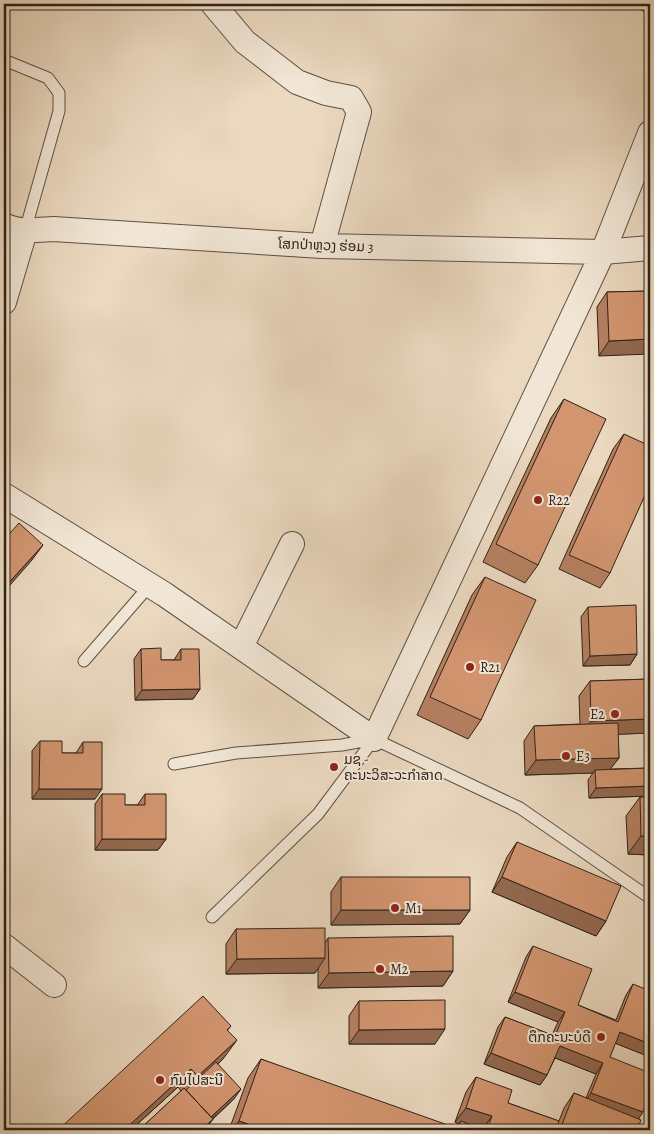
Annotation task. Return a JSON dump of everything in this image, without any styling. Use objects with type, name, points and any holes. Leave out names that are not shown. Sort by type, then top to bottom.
[{"type":"street","points":[[213,4],[245,42],[297,82],[326,93],[351,98],[359,112],[322,246]]},
{"type":"street","points":[[4,495],[150,585],[374,739],[603,252],[650,133]]},
{"type":"street","points":[[4,302],[14,228]]},
{"type":"street","name":"ໂສກປ່າຫຼວງ ຮ່ອມ 3","points":[[14,228],[322,246],[603,252],[650,248]]},
{"type":"street","points":[[241,647],[292,544]]},
{"type":"street","points":[[4,946],[54,985]]},
{"type":"lane","points":[[642,4],[650,8]]},
{"type":"lane","points":[[4,60],[48,78],[59,94],[58,111],[14,228]]},
{"type":"lane","points":[[84,661],[150,585]]},
{"type":"lane","points":[[174,764],[236,753],[342,745],[374,739],[520,808],[650,898]]},
{"type":"lane","points":[[212,918],[318,814],[374,739]]},
{"type":"building","points":[[650,291],[650,339],[609,341],[607,292]]},
{"type":"building","name":"R22","points":[[564,399],[606,419],[538,565],[496,544]]},
{"type":"building","points":[[624,434],[650,446],[650,484],[610,573],[569,555]]},
{"type":"building","points":[[19,523],[43,545],[4,588],[4,540]]},
{"type":"building","name":"R21","points":[[485,577],[536,600],[481,720],[430,697]]},
{"type":"building","points":[[636,605],[637,654],[590,656],[588,607]]},
{"type":"building","points":[[161,648],[161,660],[181,660],[181,649],[199,649],[200,689],[142,690],[141,649]]},
{"type":"building","points":[[650,679],[650,719],[591,721],[590,681]]},
{"type":"building","points":[[618,723],[619,758],[536,760],[534,726]]},
{"type":"building","points":[[40,741],[62,741],[62,753],[83,753],[83,742],[102,742],[102,789],[39,789]]},
{"type":"building","points":[[650,768],[650,786],[596,788],[595,770]]},
{"type":"building","points":[[102,794],[125,794],[125,805],[145,805],[145,794],[166,794],[166,839],[102,839]]},
{"type":"building","points":[[640,797],[650,797],[650,836],[641,836]]},
{"type":"building","points":[[517,842],[621,886],[606,921],[502,877]]},
{"type":"building","points":[[341,877],[470,877],[470,910],[341,910]]},
{"type":"building","points":[[325,928],[325,958],[237,959],[236,929]]},
{"type":"building","points":[[453,936],[453,971],[329,973],[328,938]]},
{"type":"building","name":"ຕຶກຄະນະບໍດີ","points":[[533,946],[592,969],[578,1005],[618,1022],[633,984],[650,991],[650,1044],[620,1032],[610,1057],[650,1073],[650,1093],[643,1112],[591,1093],[603,1063],[560,1046],[547,1075],[491,1053],[505,1017],[555,1036],[565,1012],[515,992]]},
{"type":"building","name":"ກົມໄປສະນີ","points":[[203,996],[231,1026],[227,1030],[237,1040],[198,1076],[191,1069],[124,1130],[58,1130]]},
{"type":"building","points":[[445,1000],[445,1029],[359,1030],[359,1001]]},
{"type":"building","points":[[261,1059],[445,1124],[443,1130],[293,1130],[275,1124],[273,1130],[266,1130],[239,1121]]},
{"type":"building","points":[[216,1062],[241,1089],[211,1117],[186,1090]]},
{"type":"building","points":[[476,1077],[512,1090],[508,1103],[559,1121],[556,1130],[487,1130],[492,1116],[466,1108]]},
{"type":"building","points":[[184,1088],[213,1119],[201,1130],[139,1130]]},
{"type":"building","points":[[574,1093],[641,1120],[637,1130],[560,1130]]},
{"type":"building","points":[[461,1121],[478,1128],[477,1130],[457,1130]]},
{"type":"place","name":"R22","points":[[538,500]]},
{"type":"place","name":"R21","points":[[470,667]]},
{"type":"place","name":"E2","points":[[615,714]]},
{"type":"place","name":"E3","points":[[566,756]]},
{"type":"place","name":"ມຊ - ຄະນະວິສະວະກຳສາດ","points":[[334,767]]},
{"type":"place","name":"M1","points":[[395,908]]},
{"type":"place","name":"M2","points":[[380,969]]},
{"type":"place","name":"ຕຶກຄະນະບໍດີ","points":[[601,1037]]},
{"type":"place","name":"ກົມໄປສະນີ","points":[[160,1080]]}]
